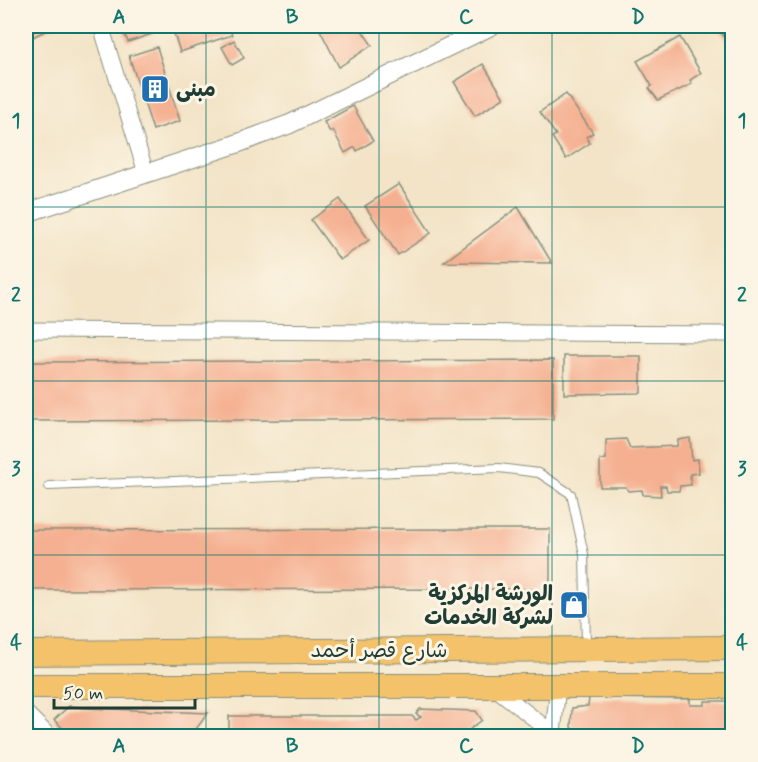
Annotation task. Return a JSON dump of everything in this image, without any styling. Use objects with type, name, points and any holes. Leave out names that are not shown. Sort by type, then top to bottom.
[{"type":"main road","name":"شارع قصر أحمد","points":[[26,653],[732,648]]},
{"type":"main road","name":"شارع قصر أحمد","points":[[26,686],[732,686]]},
{"type":"street","points":[[101,26],[147,173]]},
{"type":"street","points":[[26,213],[290,124],[491,26]]},
{"type":"street","points":[[26,330],[732,334]]},
{"type":"street","points":[[494,687],[554,735]]},
{"type":"street","points":[[554,735],[558,687]]},
{"type":"street","points":[[26,712],[49,736]]},
{"type":"lane","points":[[49,486],[499,468],[540,473],[572,494],[584,554],[586,649]]},
{"type":"building","points":[[26,26],[55,26],[29,39]]},
{"type":"building","name":"مبنى","points":[[121,26],[148,26],[152,34],[128,42]]},
{"type":"building","name":"مبنى","points":[[228,26],[232,35],[180,52],[172,27]]},
{"type":"building","points":[[318,26],[359,26],[372,45],[339,67]]},
{"type":"building","points":[[716,26],[732,26],[732,48]]},
{"type":"building","points":[[680,37],[701,73],[690,80],[692,84],[658,100],[649,88],[652,86],[637,61]]},
{"type":"building","name":"مبنى","points":[[234,40],[244,58],[232,65],[222,47]]},
{"type":"building","name":"مبنى","points":[[157,47],[180,121],[153,130],[129,56]]},
{"type":"building","points":[[483,64],[504,98],[475,116],[454,82]]},
{"type":"building","points":[[566,94],[593,133],[586,137],[590,143],[566,159],[552,137],[556,135],[540,112]]},
{"type":"building","points":[[353,106],[373,141],[357,151],[355,147],[345,153],[333,130],[330,132],[324,122]]},
{"type":"building","points":[[399,184],[431,233],[398,255],[365,206]]},
{"type":"building","points":[[340,199],[369,240],[340,260],[311,220]]},
{"type":"building","points":[[518,207],[552,263],[444,262]]},
{"type":"building","points":[[564,356],[641,356],[641,393],[564,394]]},
{"type":"building","points":[[553,360],[553,419],[26,421],[26,362]]},
{"type":"building","points":[[690,438],[692,460],[698,459],[699,473],[690,474],[691,485],[680,486],[679,491],[667,491],[666,486],[660,486],[661,496],[643,495],[642,490],[628,491],[626,487],[600,487],[600,460],[606,459],[606,440],[626,439],[630,448],[677,446],[678,440]]},
{"type":"building","points":[[550,529],[550,589],[26,590],[26,530]]},
{"type":"building","points":[[589,698],[690,699],[690,705],[705,705],[705,701],[732,701],[732,736],[577,736],[571,727],[572,708],[588,706]]},
{"type":"building","points":[[69,706],[208,713],[191,736],[71,736],[54,720]]},
{"type":"building","points":[[420,709],[476,711],[482,720],[461,736],[229,736],[229,716],[412,716],[416,720],[421,717],[416,714]]},
{"type":"place","name":"مبنى","points":[[155,89]]},
{"type":"place","name":"الورشة المركزية لشركة الخدمات","points":[[574,605]]}]
